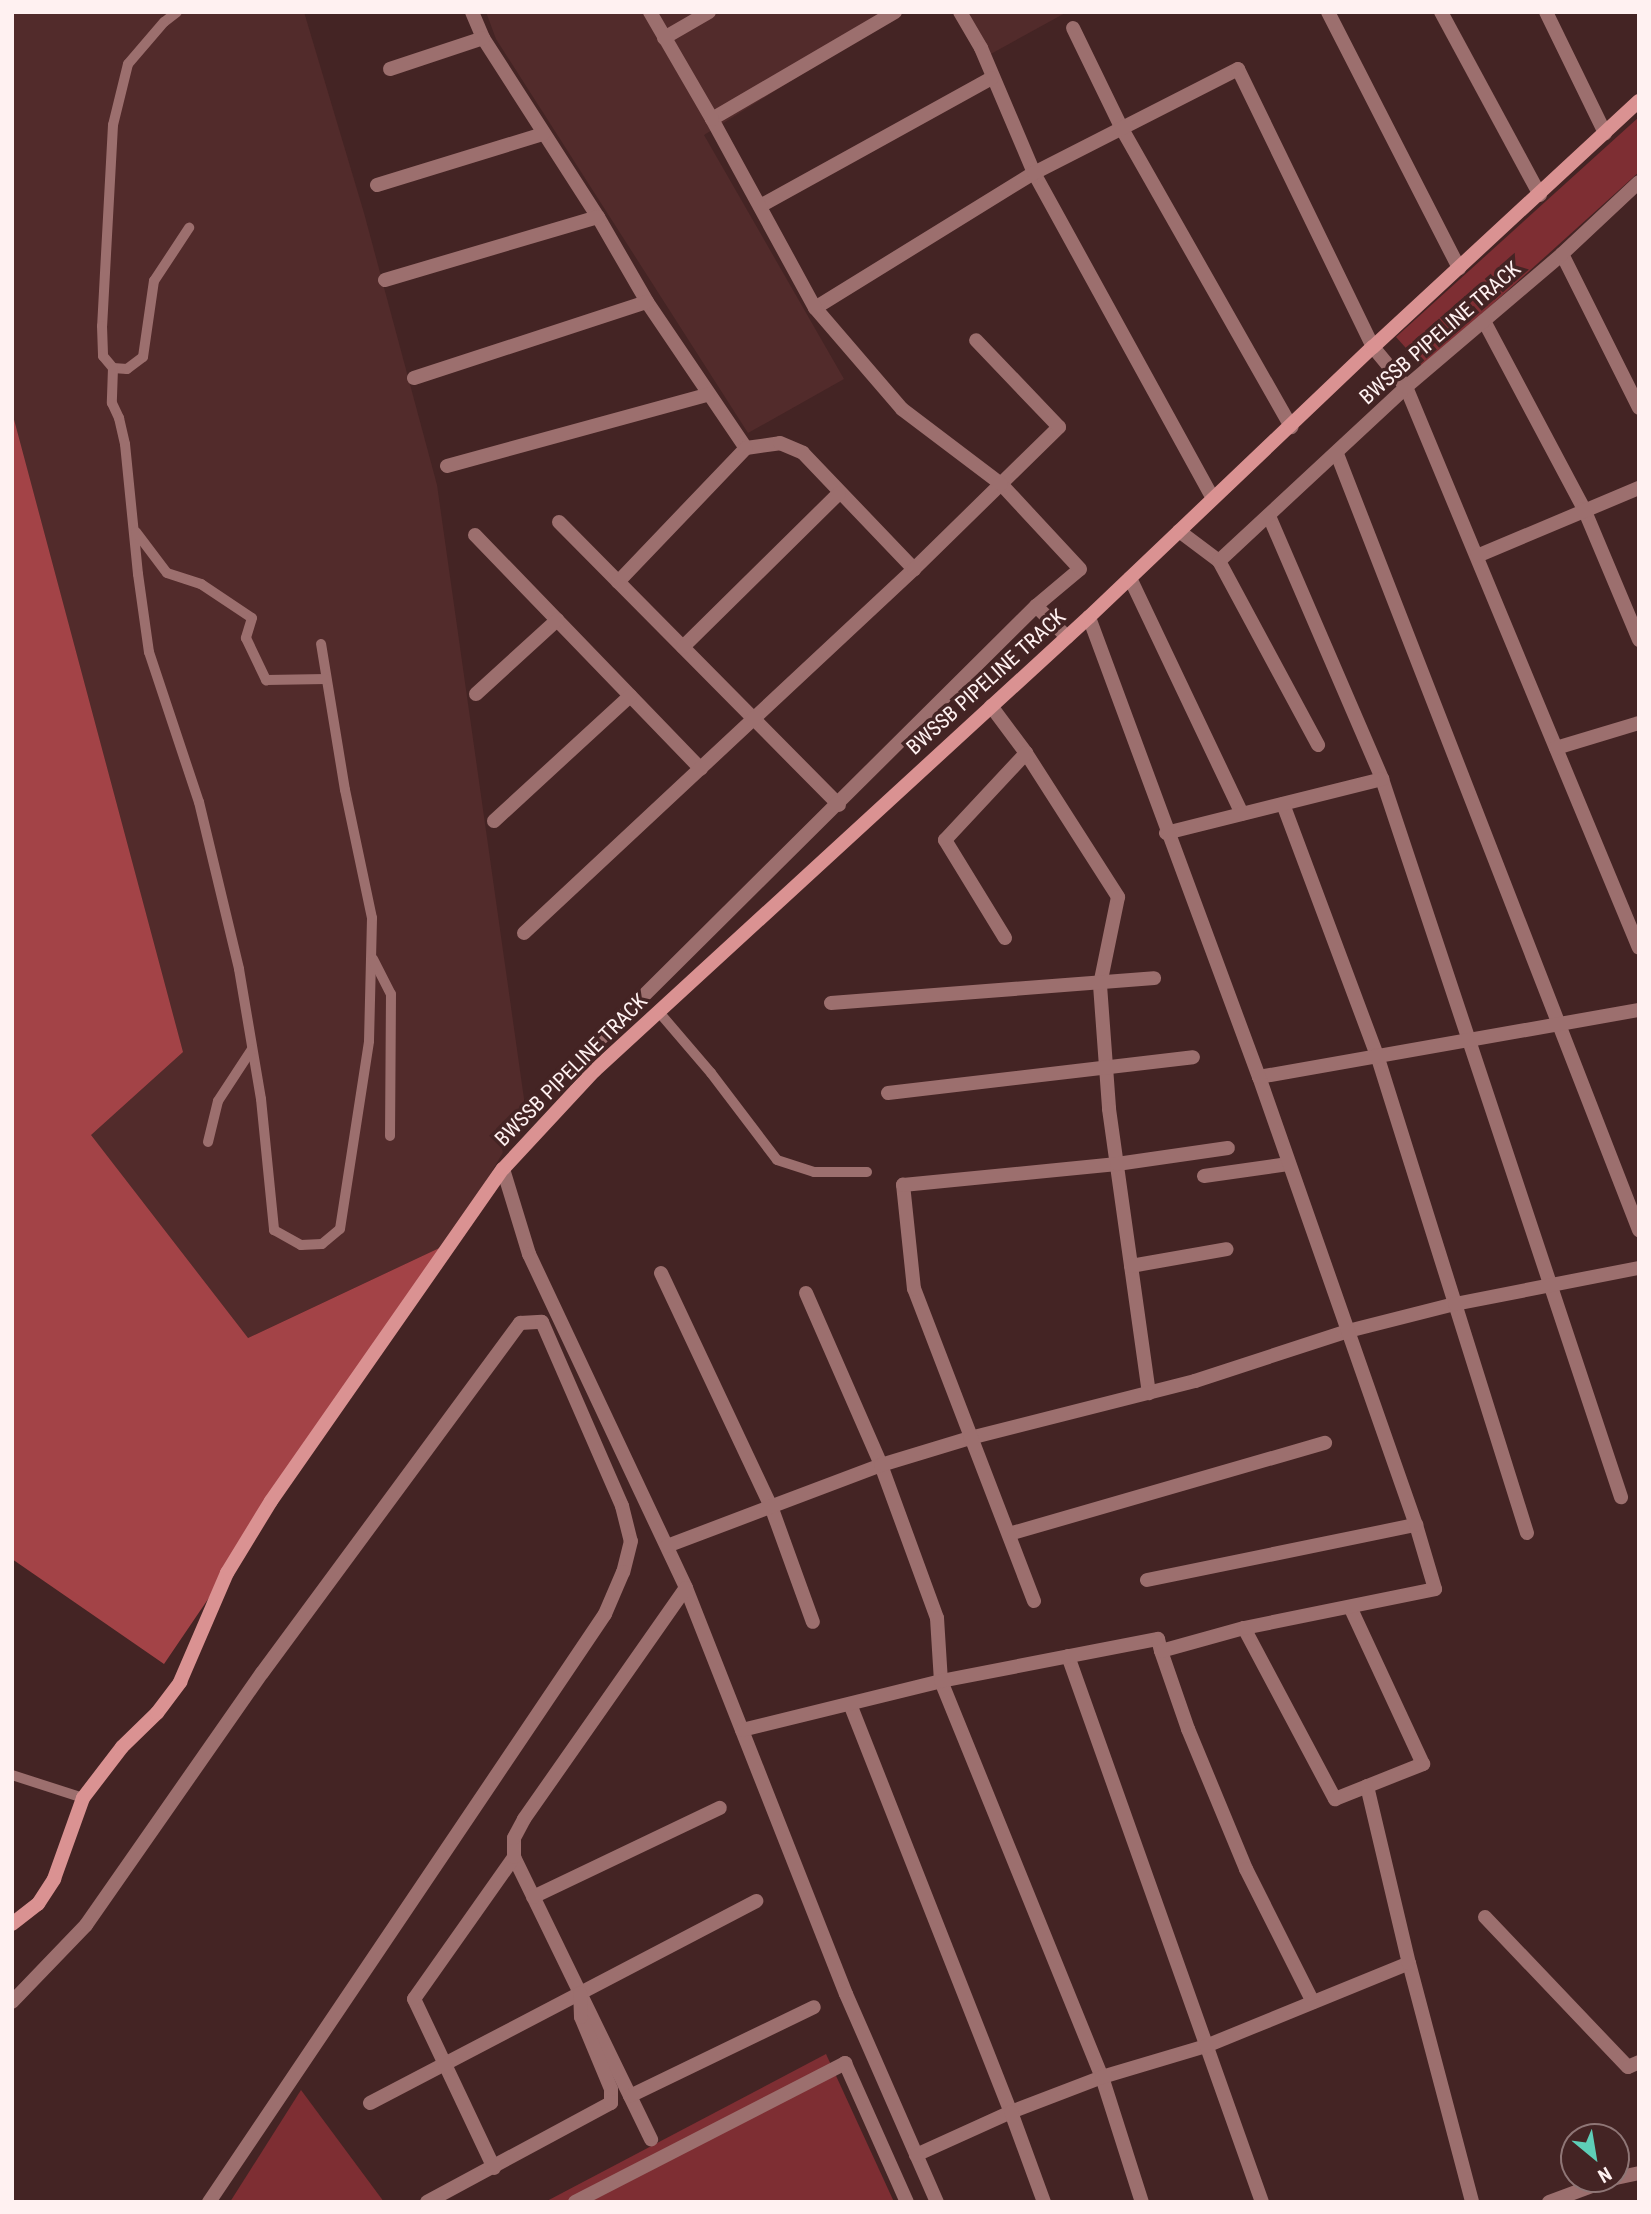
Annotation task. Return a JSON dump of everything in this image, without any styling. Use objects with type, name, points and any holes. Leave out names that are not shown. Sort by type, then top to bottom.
[{"type":"street","points":[[472,12],[483,38],[598,217],[647,302],[707,395],[746,448]]},
{"type":"street","points":[[583,1056],[1036,606],[1080,569],[1001,484],[902,409],[815,308],[760,205],[650,12]]},
{"type":"street","points":[[664,38],[709,12]]},
{"type":"street","points":[[712,119],[895,12]]},
{"type":"street","points":[[960,12],[981,48],[1034,173],[1213,498]]},
{"type":"street","points":[[1328,12],[1459,268]]},
{"type":"street","points":[[1441,12],[1541,195]]},
{"type":"street","points":[[1546,12],[1605,133]]},
{"type":"street","points":[[1073,28],[1122,129],[1291,426]]},
{"type":"street","points":[[390,69],[483,38]]},
{"type":"street","points":[[815,308],[1034,173],[1238,69],[1373,347],[1406,387],[1639,948]]},
{"type":"street","points":[[760,205],[992,78]]},
{"type":"street","name":"BWSSB PIPELINE TRACK","points":[[12,1924],[38,1904],[54,1880],[83,1798],[122,1747],[169,1699],[188,1667],[223,1582],[241,1548],[503,1169],[569,1096],[658,1011],[1089,617],[1373,347],[1541,195],[1639,101]]},
{"type":"street","points":[[377,185],[543,134]]},
{"type":"street","name":"BWSSB PIPELINE TRACK","points":[[1219,561],[1406,387],[1562,254],[1639,182]]},
{"type":"street","points":[[385,280],[598,217]]},
{"type":"street","points":[[1562,254],[1639,408]]},
{"type":"street","points":[[414,377],[647,302]]},
{"type":"street","points":[[1484,321],[1584,509],[1639,640]]},
{"type":"street","points":[[524,933],[914,569],[1059,427],[976,340]]},
{"type":"street","points":[[447,466],[707,395]]},
{"type":"street","points":[[618,582],[746,448],[780,443],[796,448],[914,569]]},
{"type":"street","points":[[1337,454],[1639,1230]]},
{"type":"street","points":[[1477,556],[1639,488]]},
{"type":"street","points":[[683,647],[839,493]]},
{"type":"street","points":[[1269,516],[1382,779],[1621,1497]]},
{"type":"street","points":[[559,522],[839,804]]},
{"type":"street","points":[[1179,531],[1219,561],[1318,745]]},
{"type":"street","points":[[475,535],[701,769]]},
{"type":"street","points":[[1130,578],[1242,814]]},
{"type":"street","points":[[1036,606],[1067,637]]},
{"type":"street","points":[[1089,617],[1166,833],[1259,1077],[1416,1525],[1435,1589],[1244,1628],[1161,1651]]},
{"type":"street","points":[[476,694],[557,620]]},
{"type":"street","points":[[494,821],[630,696]]},
{"type":"street","points":[[991,706],[1026,753],[1118,897],[1100,985],[1105,1067],[1149,1392]]},
{"type":"street","points":[[1556,748],[1639,723]]},
{"type":"street","points":[[1005,939],[945,840],[1026,753]]},
{"type":"street","points":[[1166,833],[1382,779]]},
{"type":"street","points":[[1283,804],[1377,1055],[1527,1533]]},
{"type":"street","points":[[831,1003],[1100,985],[1154,978]]},
{"type":"street","points":[[1259,1077],[1561,1026],[1639,1010]]},
{"type":"street","points":[[888,1093],[1193,1057]]},
{"type":"street","points":[[1034,1601],[914,1289],[903,1185],[1117,1164],[1228,1148]]},
{"type":"street","points":[[1204,1176],[1288,1164]]},
{"type":"street","points":[[503,1169],[529,1254],[686,1588],[846,1994],[937,2202]]},
{"type":"street","points":[[1131,1266],[1227,1249]]},
{"type":"street","points":[[667,1546],[772,1509],[881,1465],[970,1438],[1149,1392],[1348,1331],[1455,1304],[1639,1268]]},
{"type":"street","points":[[661,1273],[772,1509],[813,1622]]},
{"type":"street","points":[[806,1293],[881,1465],[937,1618],[941,1681],[1102,2077],[1142,2202]]},
{"type":"street","points":[[12,2003],[86,1924],[262,1673],[520,1323],[542,1322],[622,1506],[631,1541],[623,1572],[605,1614],[209,2202]]},
{"type":"street","points":[[1009,1534],[1325,1443]]},
{"type":"street","points":[[1147,1580],[1416,1525]]},
{"type":"street","points":[[651,2139],[514,1857],[514,1838],[524,1819],[686,1588]]},
{"type":"street","points":[[1244,1628],[1335,1799],[1423,1764],[1350,1607]]},
{"type":"street","points":[[742,1730],[941,1681],[1158,1639],[1188,1729],[1246,1869],[1313,2002]]},
{"type":"street","points":[[1068,1656],[1262,2202]]},
{"type":"street","points":[[850,1704],[1044,2202]]},
{"type":"street","points":[[1367,1786],[1409,1963],[1472,2202]]},
{"type":"street","points":[[533,1897],[720,1808]]},
{"type":"street","points":[[494,2168],[414,1999],[514,1857]]},
{"type":"street","points":[[370,2103],[756,1901]]},
{"type":"street","points":[[1485,1917],[1628,2067],[1639,2062]]},
{"type":"street","points":[[916,2155],[1011,2112],[1102,2077],[1206,2046],[1409,1963]]},
{"type":"street","points":[[427,2202],[611,2103],[611,2090],[580,2017],[580,1993]]},
{"type":"street","points":[[630,2096],[814,2007]]},
{"type":"street","points":[[575,2202],[845,2063],[907,2202]]},
{"type":"street","points":[[1549,2202],[1567,2198]]},
{"type":"lane","points":[[177,12],[163,22],[128,64],[113,125],[103,355],[113,368],[112,403],[120,418],[125,444],[149,652],[199,802],[239,969],[261,1099],[274,1230],[301,1245],[321,1244],[340,1229],[369,1041],[372,955],[372,918],[345,790],[321,645]]},
{"type":"lane","points":[[113,368],[127,369],[143,357],[154,281],[189,228]]},
{"type":"lane","points":[[135,531],[167,573],[201,584],[252,618],[246,638],[266,680],[326,679]]},
{"type":"lane","points":[[372,955],[391,994],[390,1136]]},
{"type":"lane","points":[[658,1011],[711,1073],[777,1160],[814,1172],[867,1172]]},
{"type":"lane","points":[[208,1142],[218,1101],[252,1049]]},
{"type":"lane","points":[[12,1775],[83,1798]]},
{"type":"shaded area","points":[[12,12],[304,12],[364,213],[437,485],[526,1113],[450,1243],[12,1449]]},
{"type":"shaded area","points":[[486,12],[902,12],[704,135],[844,379],[748,433],[496,39]]},
{"type":"shaded area","points":[[967,12],[1067,12],[989,55]]},
{"type":"shaded area","points":[[1639,117],[1639,172],[1423,367],[1396,337]]},
{"type":"shaded area","points":[[12,412],[183,1052],[91,1135],[248,1338],[450,1243],[164,1664],[12,1559]]},
{"type":"shaded area","points":[[826,2054],[894,2202],[545,2202]]},
{"type":"shaded area","points":[[301,2090],[384,2202],[230,2202]]}]
